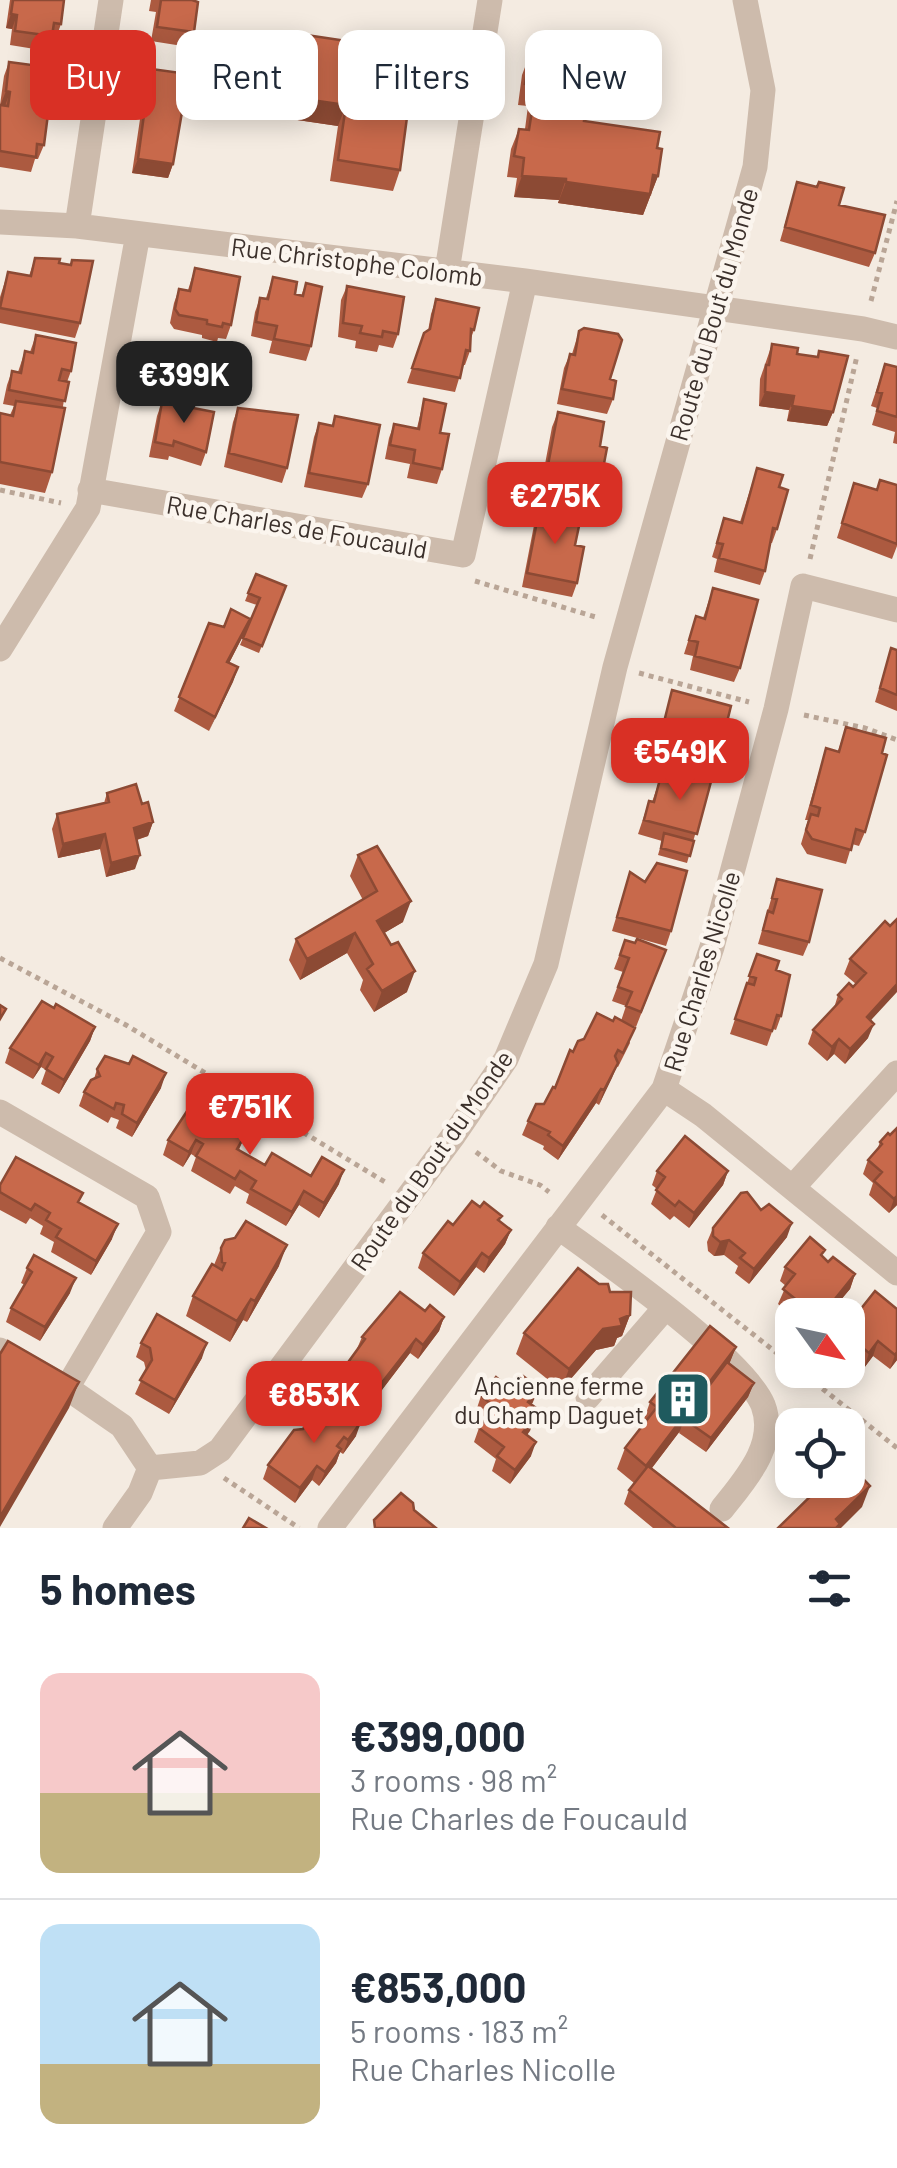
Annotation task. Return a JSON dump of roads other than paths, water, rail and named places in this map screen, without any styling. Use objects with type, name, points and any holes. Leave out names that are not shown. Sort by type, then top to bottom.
[{"type":"street","points":[[78,226],[110,0]]},
{"type":"street","points":[[447,272],[490,0]]},
{"type":"street","name":"Route du Bout du Monde","points":[[150,1468],[200,1463],[220,1450],[454,1136],[506,1060],[546,964],[616,667],[756,166],[763,90],[745,0]]},
{"type":"street","name":"Rue Christophe Colomb","points":[[0,222],[78,226],[525,280],[897,337]]},
{"type":"street","points":[[0,649],[89,499],[138,234]]},
{"type":"street","name":"Rue Charles de Foucauld","points":[[89,499],[464,555],[525,280]]},
{"type":"street","name":"Rue Charles Nicolle","points":[[330,1528],[664,1089],[712,946],[776,710],[803,586],[897,610]]},
{"type":"street","points":[[793,1187],[897,1073]]},
{"type":"street","points":[[664,1089],[703,1115],[897,1272]]},
{"type":"street","points":[[0,1112],[147,1197],[159,1232],[67,1388]]},
{"type":"street","points":[[570,1211],[665,1308],[740,1375],[763,1406],[765,1440],[754,1468],[722,1509]]},
{"type":"street","points":[[588,1397],[665,1308]]},
{"type":"street","points":[[0,1350],[67,1388],[122,1426],[150,1468],[140,1493],[115,1528]]},
{"type":"place","name":"Ancienne ferme du Champ Daguet","points":[[683,1399]]}]
